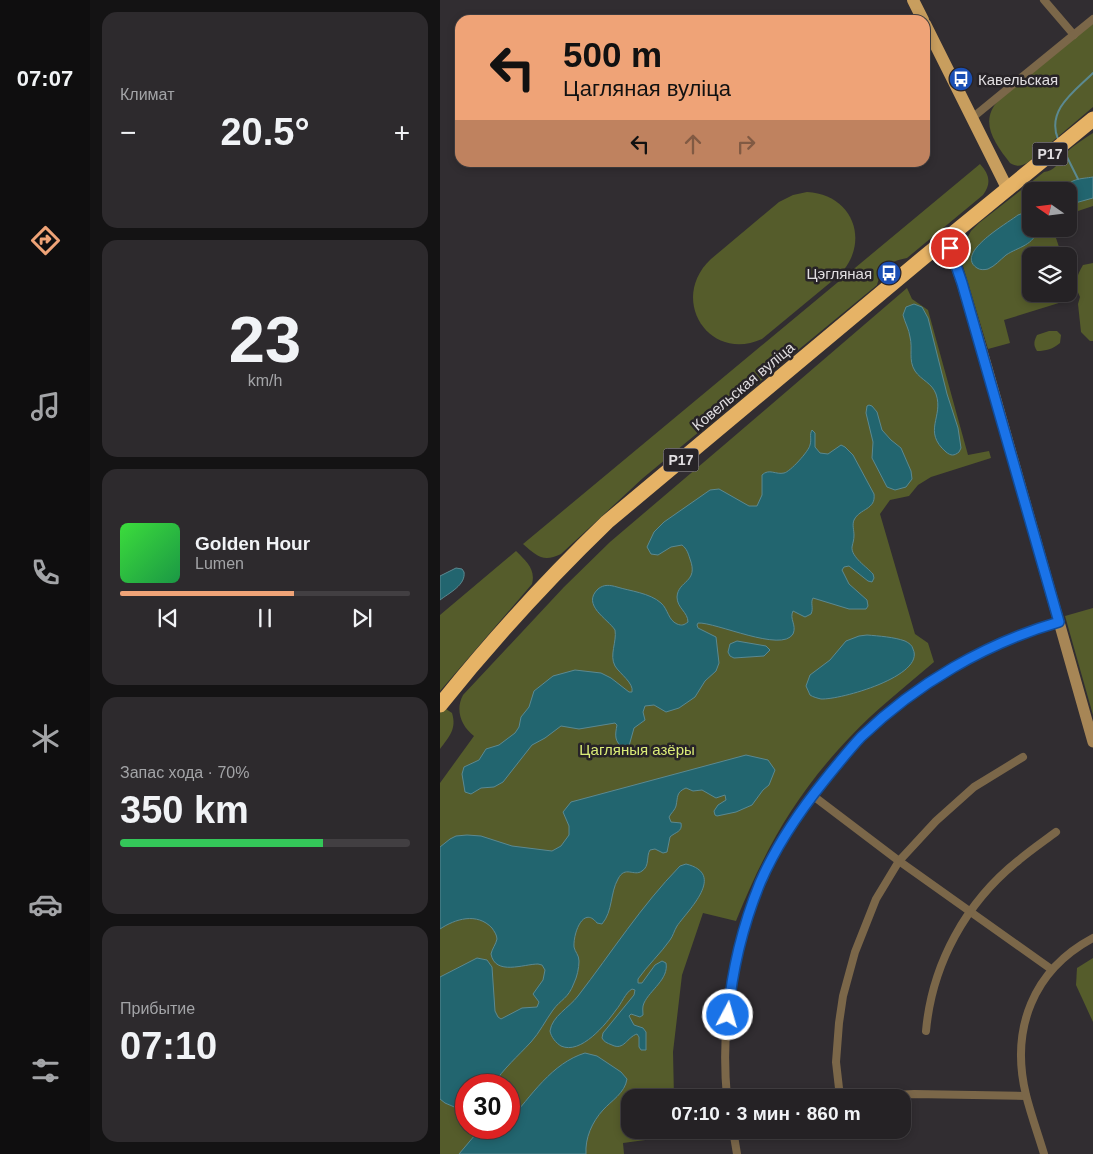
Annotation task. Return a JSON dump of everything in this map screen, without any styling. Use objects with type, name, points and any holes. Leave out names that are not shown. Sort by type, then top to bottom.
[{"type":"highway","name":"Ковельская вуліца","points":[[440,705],[519,614],[607,522],[1093,119]]},
{"type":"main road","points":[[913,0],[920,15]]},
{"type":"main road","points":[[930,34],[1008,190]]},
{"type":"street","points":[[1044,0],[1074,35]]},
{"type":"street","points":[[972,118],[1093,19]]},
{"type":"street","points":[[947,240],[962,283],[1093,742]]},
{"type":"street","points":[[727,1089],[726,1044],[728,1015],[731,987],[741,942],[761,882],[790,827],[812,795],[862,737],[888,713],[930,682],[993,647],[1059,622]]},
{"type":"street","points":[[838,1089],[836,1062],[843,996],[864,927],[876,899],[899,861],[936,821],[974,787],[1023,757]]},
{"type":"street","points":[[812,795],[899,861],[1051,969]]},
{"type":"street","points":[[926,1031],[928,1009],[944,955],[970,911],[998,879],[1018,860],[1056,832]]},
{"type":"street","points":[[1044,1154],[1026,1096],[1021,1053],[1022,1032],[1034,996],[1051,969],[1077,947],[1093,938]]},
{"type":"street","points":[[911,1094],[1026,1096]]},
{"type":"street","points":[[734,1139],[737,1154]]},
{"type":"green space","points":[[1093,23],[1093,107],[1027,163],[1019,166],[1010,163],[994,140],[991,132],[989,124],[993,108],[999,100]]},
{"type":"green space","points":[[1093,133],[1093,206],[1078,211],[1078,182],[1031,182],[1044,172],[1054,168],[1064,155]]},
{"type":"green space","points":[[980,164],[986,171],[988,179],[988,186],[983,195],[907,258],[895,261],[887,266],[877,285],[643,478],[561,554],[549,558],[540,557],[523,544]]},
{"type":"green space","points":[[1022,189],[1022,238],[1056,238],[1059,247],[1022,247],[1022,302],[1062,302],[1004,320],[1010,343],[988,349],[962,263],[965,242],[971,231]]},
{"type":"green space","points":[[807,192],[823,195],[836,202],[846,211],[853,223],[854,250],[848,264],[837,277],[762,339],[743,344],[726,342],[711,335],[700,323],[694,308],[693,292],[699,275],[711,259],[779,202],[793,195]]},
{"type":"green space","points":[[1093,263],[1093,341],[1090,341],[1081,332],[1078,304],[1080,297],[1077,288],[1077,277],[1083,265]]},
{"type":"green space","name":"Цагляныя азёры","points":[[907,288],[912,299],[928,310],[968,455],[989,451],[991,458],[931,477],[918,485],[909,496],[890,500],[880,514],[915,634],[928,643],[934,662],[859,728],[830,759],[813,781],[797,802],[770,846],[736,921],[703,913],[682,975],[673,1052],[674,1089],[621,1089],[621,1139],[653,1139],[623,1143],[624,1154],[440,1154],[440,783],[474,736],[463,723],[460,712],[461,701],[463,695],[564,587],[610,542]]},
{"type":"green space","points":[[1049,331],[1057,331],[1061,335],[1060,343],[1055,347],[1037,351],[1034,343],[1037,335]]},
{"type":"green space","points":[[516,551],[527,562],[533,574],[532,584],[440,691],[440,615]]},
{"type":"green space","points":[[1093,608],[1093,715],[1065,616]]},
{"type":"green space","points":[[446,709],[452,713],[453,728],[440,749],[440,713]]},
{"type":"green space","points":[[1093,958],[1093,1022],[1076,985],[1077,968]]},
{"type":"water","points":[[1093,177],[1093,198],[1078,202],[1078,182],[1071,182]]},
{"type":"water","points":[[1022,214],[1022,238],[1033,239],[1006,255],[991,268],[984,270],[977,268],[972,262],[972,255],[977,247],[995,231]]},
{"type":"water","points":[[914,304],[922,307],[928,318],[947,394],[958,428],[961,448],[954,455],[946,452],[935,437],[934,430],[938,410],[936,394],[913,367],[911,341],[903,315],[906,307]]},
{"type":"water","points":[[869,405],[877,412],[882,430],[901,448],[911,471],[912,479],[906,487],[895,490],[887,487],[872,458],[873,442],[866,413],[867,406]]},
{"type":"water","points":[[812,430],[815,433],[815,447],[820,453],[828,454],[841,445],[853,455],[874,494],[873,503],[854,520],[852,551],[860,562],[873,574],[874,578],[872,582],[868,581],[849,566],[844,567],[842,570],[849,584],[867,600],[868,606],[866,609],[849,609],[813,598],[811,614],[805,617],[793,611],[793,634],[786,639],[776,640],[763,639],[698,623],[698,628],[716,637],[719,663],[716,671],[705,681],[695,697],[679,708],[666,712],[654,705],[645,706],[643,712],[645,720],[634,728],[629,746],[624,748],[618,743],[616,735],[617,725],[615,723],[579,729],[561,726],[532,745],[503,782],[494,787],[481,788],[471,794],[465,792],[462,774],[464,767],[479,760],[486,749],[499,745],[515,733],[519,727],[521,717],[529,707],[534,691],[553,676],[575,670],[601,673],[629,692],[632,692],[631,685],[613,662],[615,630],[594,606],[592,601],[598,589],[607,585],[614,586],[651,597],[661,603],[674,622],[682,625],[688,622],[677,601],[677,597],[678,591],[692,573],[689,555],[682,545],[671,547],[658,555],[651,554],[647,547],[654,532],[664,522],[710,490],[719,489],[749,506],[757,506],[762,495],[762,475],[767,472],[787,472],[809,448]]},
{"type":"water","points":[[456,568],[462,569],[464,572],[460,585],[440,600],[440,576]]},
{"type":"water","points":[[867,635],[905,641],[913,648],[914,659],[907,668],[895,677],[862,691],[821,699],[810,695],[806,686],[810,675],[830,660],[846,641]]},
{"type":"water","points":[[737,641],[766,646],[770,650],[764,656],[734,658],[728,652],[730,644]]},
{"type":"water","points":[[746,755],[768,760],[775,770],[769,785],[752,805],[736,812],[715,815],[714,811],[718,805],[726,800],[725,795],[716,798],[702,790],[693,791],[686,788],[680,791],[675,807],[669,817],[671,822],[681,823],[681,828],[670,837],[667,852],[663,853],[655,849],[650,850],[647,864],[642,871],[636,873],[627,872],[621,875],[615,884],[608,913],[602,924],[587,917],[580,923],[574,941],[579,961],[578,969],[575,981],[567,996],[556,1006],[534,1038],[501,1074],[455,1074],[455,1107],[440,1099],[440,977],[477,958],[487,960],[492,967],[495,1011],[501,1019],[522,1008],[537,1007],[539,1002],[533,994],[543,980],[545,970],[542,965],[538,964],[511,967],[498,965],[491,954],[497,939],[496,935],[492,928],[480,920],[459,920],[440,929],[440,847],[456,836],[467,835],[481,836],[512,846],[552,851],[561,846],[569,835],[569,826],[563,812],[571,802]]},
{"type":"water","points":[[686,864],[698,869],[703,876],[704,884],[701,893],[677,926],[670,940],[638,979],[638,983],[642,983],[655,965],[662,961],[666,963],[665,974],[644,1003],[643,1015],[640,1017],[631,1014],[629,1016],[634,1025],[643,1028],[646,1032],[646,1050],[641,1050],[639,1047],[639,1037],[637,1034],[620,1046],[607,1043],[602,1038],[603,1033],[634,995],[635,990],[632,989],[627,993],[606,1023],[592,1037],[577,1046],[569,1048],[559,1045],[550,1031],[557,1016],[578,996],[652,897],[680,866]]},
{"type":"water","points":[[585,1053],[597,1056],[621,1072],[627,1079],[624,1088],[621,1089],[621,1093],[603,1110],[593,1125],[588,1136],[586,1154],[459,1154],[472,1139],[520,1139],[520,1108],[552,1072],[573,1058]]},
{"type":"waterway","points":[[1058,139],[1055,129],[1059,110],[1071,94],[1093,73]]},
{"type":"waterway","points":[[1066,155],[1078,179]]},
{"type":"place","name":"Кавельская","points":[[961,79]]},
{"type":"place","name":"Цэгляная","points":[[889,273]]},
{"type":"route","points":[[728,1015],[731,987],[739,949],[761,882],[776,850],[790,827],[812,795],[850,749],[888,713],[930,682],[993,647],[1059,622],[987,368],[950,248]]}]
